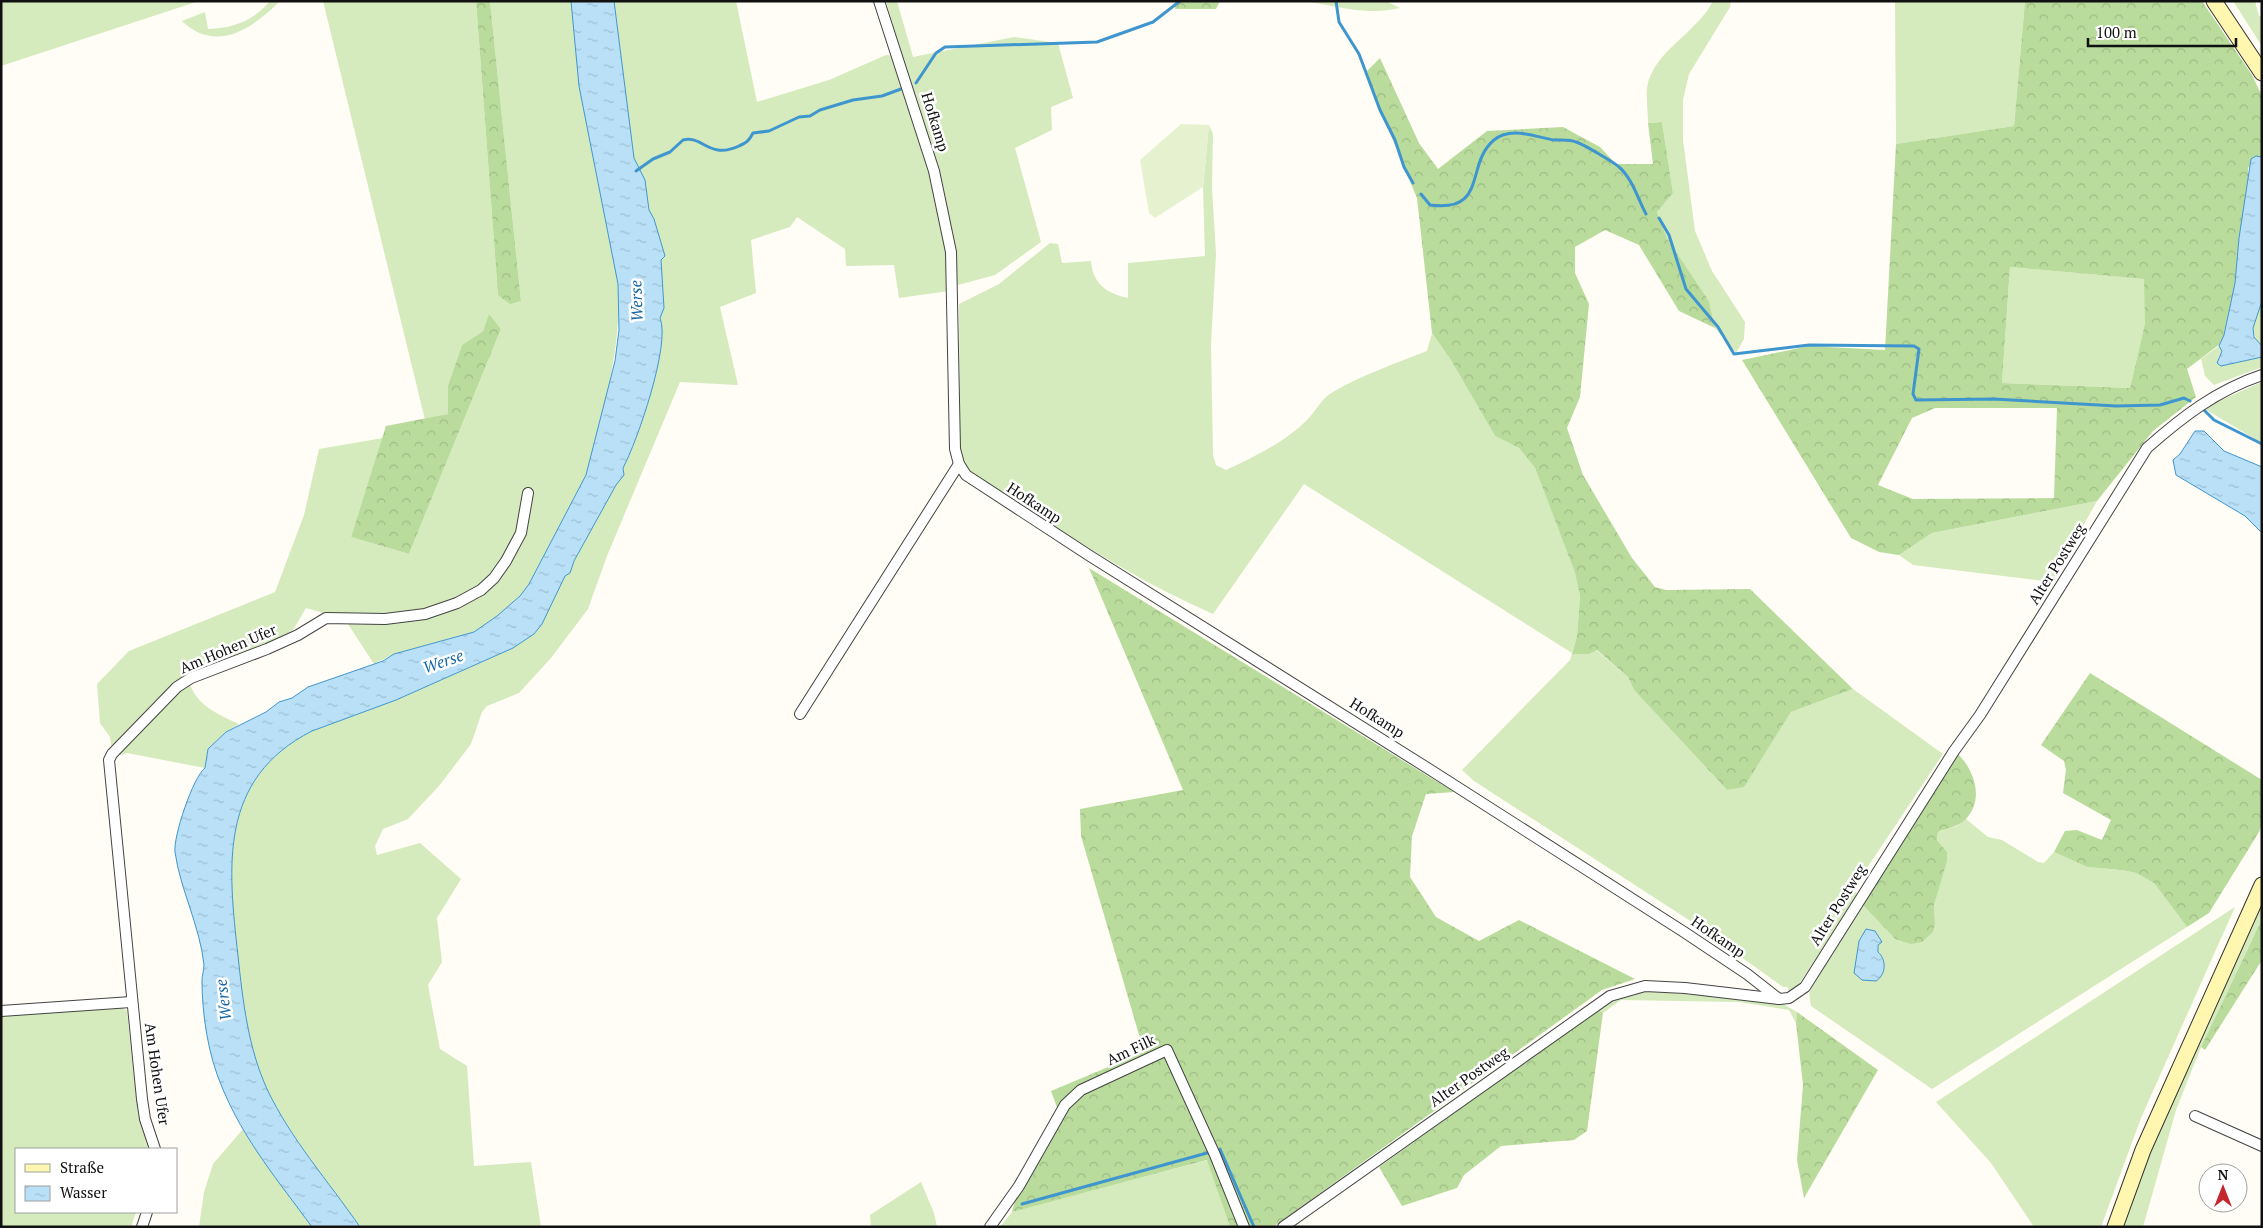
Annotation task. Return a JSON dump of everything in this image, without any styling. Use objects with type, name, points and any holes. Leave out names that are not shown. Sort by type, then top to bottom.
[{"type":"main road","points":[[2214,1],[2262,73]]},
{"type":"main road","points":[[2115,1227],[2143,1150],[2262,884]]},
{"type":"street","name":"Hofkamp","points":[[879,1],[934,171],[951,252],[955,449],[959,464],[966,476],[1635,900],[1746,974],[1779,999]]},
{"type":"street","name":"Alter Postweg","points":[[1283,1227],[1610,996],[1644,986],[1685,988],[1779,999],[1789,998],[1805,987],[2147,448],[2179,419],[2212,397],[2262,376]]},
{"type":"street","points":[[800,714],[959,464]]},
{"type":"street","name":"Am Hohen Ufer","points":[[156,1148],[144,1119],[131,1002],[109,760],[112,754],[177,687],[191,678],[274,645],[326,618],[385,620],[425,614],[457,603],[481,590],[494,578],[506,561],[521,533],[528,493]]},
{"type":"street","points":[[1,1011],[131,1002]]},
{"type":"street","name":"Am Filk","points":[[990,1227],[1019,1186],[1065,1105],[1081,1090],[1168,1050],[1215,1155],[1244,1227]]},
{"type":"street","points":[[2195,1116],[2262,1146]]},
{"type":"street","points":[[142,1227],[147,1213]]},
{"type":"green space","points":[[1,1],[199,1],[1,66]]},
{"type":"green space","points":[[270,1],[280,1],[258,20],[234,34],[208,36],[195,31],[182,21],[205,12],[208,29],[235,25],[257,14]]},
{"type":"green space","points":[[323,1],[476,1],[498,295],[521,301],[490,1],[571,1],[618,284],[619,307],[611,374],[590,461],[586,475],[529,584],[520,596],[497,616],[474,632],[394,654],[374,664],[346,621],[331,620],[323,613],[306,608],[293,630],[268,645],[198,668],[188,675],[194,693],[206,706],[239,724],[226,732],[208,749],[205,768],[127,753],[113,757],[110,737],[100,723],[97,684],[129,651],[275,592],[304,515],[319,449],[383,438],[351,537],[409,554],[501,329],[489,315],[483,331],[462,345],[448,385],[448,414],[425,420]]},
{"type":"green space","points":[[476,1],[490,1],[521,301],[510,304],[498,295]]},
{"type":"green space","points":[[614,1],[736,1],[757,102],[829,80],[886,55],[902,56],[886,1],[897,1],[913,57],[1014,37],[1058,43],[1073,98],[1051,107],[1052,130],[1015,148],[1041,242],[995,275],[958,285],[949,291],[899,298],[894,265],[846,266],[845,249],[797,217],[790,227],[751,240],[756,293],[720,307],[738,385],[680,382],[607,556],[588,609],[551,658],[519,693],[487,706],[482,712],[471,744],[439,786],[408,819],[383,829],[375,846],[377,855],[420,843],[461,879],[437,918],[442,962],[428,985],[440,1049],[467,1066],[474,1166],[531,1162],[541,1227],[360,1227],[287,1125],[267,1089],[255,1058],[244,1010],[234,926],[232,860],[236,830],[244,801],[259,775],[281,751],[312,731],[396,700],[513,648],[534,634],[542,624],[565,575],[570,573],[574,561],[616,485],[624,475],[623,468],[644,416],[657,370],[662,331],[660,318],[664,308],[658,233],[649,210],[645,180],[634,158]]},
{"type":"green space","points":[[1175,1],[1220,1],[1216,9],[1175,9]]},
{"type":"green space","points":[[1304,1],[1386,1],[1400,8],[1364,11]]},
{"type":"green space","points":[[1713,1],[1731,1],[1730,7],[1689,74],[1683,100],[1683,140],[1695,231],[1712,271],[1745,322],[1744,339],[1736,353],[1715,328],[1709,301],[1667,238],[1657,211],[1673,193],[1662,122],[1648,123],[1647,88],[1651,75],[1666,53],[1697,23]]},
{"type":"green space","points":[[1895,1],[2025,1],[2014,126],[1896,144]]},
{"type":"green space","points":[[2025,1],[2202,1],[2252,75],[2262,96],[2262,157],[2256,156],[2248,168],[2249,182],[2239,238],[2235,283],[2224,335],[2220,344],[2187,369],[2196,397],[2153,431],[2097,501],[1932,533],[1899,555],[1879,552],[1851,538],[1742,360],[1809,346],[1885,350],[1896,144],[2014,126]],"holes":[[[2010,267],[2144,279],[2145,323],[2130,388],[2002,383]],[[1935,408],[2057,408],[2054,498],[1913,499],[1878,485],[1912,418]]]},
{"type":"green space","points":[[2233,1],[2255,1],[2259,16],[2262,17],[2262,46]]},
{"type":"green space","points":[[1380,58],[1419,143],[1438,169],[1487,131],[1563,127],[1600,147],[1616,164],[1653,164],[1648,123],[1662,122],[1673,193],[1657,212],[1667,238],[1709,301],[1715,328],[1679,311],[1639,245],[1605,230],[1575,247],[1575,273],[1589,304],[1580,397],[1567,428],[1583,475],[1632,558],[1655,587],[1666,590],[1750,589],[1853,689],[1791,712],[1744,787],[1727,790],[1634,690],[1628,677],[1597,650],[1589,654],[1572,654],[1577,636],[1580,596],[1575,573],[1535,468],[1519,448],[1495,436],[1449,357],[1432,333],[1417,198],[1375,97],[1367,71]]},
{"type":"green space","points":[[1181,124],[1209,125],[1203,187],[1155,218],[1149,213],[1140,160]]},
{"type":"green space","points":[[1209,125],[1213,134],[1212,188],[1216,254],[1211,344],[1213,455],[1216,465],[1226,470],[1289,436],[1333,392],[1367,375],[1427,351],[1432,333],[1449,357],[1495,436],[1519,448],[1535,468],[1575,573],[1580,596],[1577,636],[1572,653],[1304,484],[1213,614],[1162,590],[1113,562],[1013,498],[978,479],[968,469],[960,448],[959,304],[999,284],[1050,243],[1058,244],[1062,263],[1091,261],[1095,276],[1102,286],[1113,293],[1128,298],[1128,263],[1205,256],[1203,187]]},
{"type":"green space","points":[[2010,267],[2145,279],[2145,323],[2130,388],[2002,383]]},
{"type":"green space","points":[[2262,301],[2262,346],[2255,336],[2254,324]]},
{"type":"green space","points":[[489,314],[501,329],[409,554],[351,537],[386,426],[448,414],[448,385],[462,345],[483,331]]},
{"type":"green space","points":[[2219,346],[2222,351],[2218,358],[2221,366],[2262,357],[2262,367],[2214,385],[2205,376],[2201,359]]},
{"type":"green space","points":[[2262,382],[2262,443],[2203,408]]},
{"type":"green space","points":[[2097,501],[2052,582],[1913,565],[1899,555],[1932,533]]},
{"type":"green space","points":[[1089,568],[1454,792],[1426,794],[1412,836],[1410,877],[1436,917],[1479,941],[1519,920],[1635,979],[1602,990],[1273,1227],[1230,1227],[1207,1160],[1012,1212],[1016,1197],[1062,1121],[1051,1091],[1144,1052],[1081,836],[1080,809],[1183,790]]},
{"type":"green space","points":[[1596,650],[1628,677],[1634,690],[1727,790],[1744,786],[1791,712],[1853,689],[1943,754],[1853,889],[1858,895],[1795,990],[1789,993],[1788,987],[1783,987],[1692,922],[1474,781],[1462,770],[1570,660],[1572,653]]},
{"type":"green space","points":[[2090,673],[2262,780],[2262,824],[2259,832],[2209,913],[2187,927],[2154,883],[2136,873],[2087,867],[2054,852],[2065,831],[2077,830],[2102,840],[2111,820],[2063,793],[2066,770],[2064,761],[2041,745]]},
{"type":"green space","points":[[1956,752],[1972,775],[1976,793],[1975,802],[1972,811],[1963,822],[1938,832],[1937,840],[1947,852],[1947,861],[1934,905],[1935,924],[1933,932],[1922,942],[1911,944],[1895,939],[1861,903]]},
{"type":"green space","points":[[1966,819],[1988,837],[2002,840],[2038,862],[2044,863],[2054,852],[2087,867],[2136,873],[2154,883],[2187,927],[1932,1089],[1811,1006],[1809,993],[1861,903],[1895,939],[1935,924],[1934,905],[1947,852],[1937,840],[1938,832],[1957,826]]},
{"type":"green space","points":[[2262,899],[2262,919],[2201,1047],[2176,1110],[2143,1227],[2122,1227],[2165,1115]]},
{"type":"green space","points":[[2235,907],[2141,1118],[2101,1227],[2034,1227],[1991,1163],[1936,1102]]},
{"type":"green space","points":[[2262,919],[2262,960],[2205,1050],[2201,1047]]},
{"type":"green space","points":[[1643,991],[1715,996],[1783,1004],[1797,1012],[1796,1023],[1789,1010],[1739,1002],[1621,1000],[1603,1013],[1599,1010],[1616,999]]},
{"type":"green space","points":[[121,1007],[127,1011],[138,1114],[148,1148],[15,1148],[15,1213],[136,1213],[131,1227],[1,1227],[1,1016]]},
{"type":"green space","points":[[1599,1010],[1603,1013],[1587,1131],[1574,1140],[1501,1146],[1464,1175],[1457,1188],[1402,1206],[1379,1167]]},
{"type":"green space","points":[[1797,1012],[1878,1070],[1804,1198],[1797,1160],[1803,1085],[1796,1023]]},
{"type":"green space","points":[[243,1129],[251,1143],[312,1227],[199,1227],[204,1192],[213,1164]]},
{"type":"green space","points":[[1208,1160],[1230,1227],[1000,1227],[1012,1212]]},
{"type":"green space","points":[[921,1182],[934,1213],[937,1227],[871,1227],[870,1215]]},
{"type":"water","name":"Werse","points":[[571,1],[614,1],[634,158],[645,180],[649,210],[654,219],[665,256],[661,260],[664,308],[660,318],[662,331],[661,349],[657,370],[644,416],[623,468],[624,475],[616,485],[574,561],[570,573],[565,576],[542,624],[534,634],[513,648],[396,700],[312,731],[281,751],[259,774],[245,800],[236,828],[232,858],[232,890],[242,990],[247,1024],[255,1057],[267,1089],[287,1125],[310,1160],[360,1227],[312,1227],[251,1142],[240,1124],[217,1075],[203,1007],[202,980],[204,965],[202,950],[181,880],[175,852],[177,834],[195,783],[205,768],[208,749],[226,732],[266,712],[279,702],[292,698],[308,687],[383,661],[394,654],[474,632],[497,616],[520,596],[529,584],[586,475],[615,361],[619,330],[618,284],[579,86]]},
{"type":"water","points":[[2256,156],[2262,157],[2262,301],[2253,328],[2254,337],[2262,346],[2262,357],[2221,366],[2217,363],[2222,351],[2219,346],[2224,335],[2235,283],[2239,238],[2251,159]]},
{"type":"water","points":[[2195,431],[2204,431],[2224,451],[2262,467],[2262,533],[2245,516],[2176,475],[2173,460],[2180,454]]},
{"type":"water","points":[[1866,929],[1875,931],[1882,942],[1878,945],[1878,952],[1883,959],[1884,967],[1882,975],[1876,981],[1862,980],[1854,973],[1859,941]]},
{"type":"waterway","points":[[916,83],[936,53],[945,47],[1097,42],[1153,22],[1180,1]]},
{"type":"waterway","points":[[1336,1],[1339,22],[1359,54],[1380,110],[1395,140],[1404,167],[1413,183]]},
{"type":"waterway","points":[[636,171],[653,159],[670,152],[683,140],[690,139],[713,149],[729,150],[745,143],[753,133],[769,131],[799,117],[810,116],[820,110],[853,100],[882,96],[901,89]]},
{"type":"waterway","points":[[1421,194],[1430,205],[1448,205],[1460,202],[1468,194],[1473,184],[1485,150],[1494,140],[1501,136],[1515,133],[1554,140],[1574,141],[1612,162],[1628,177],[1646,214]]},
{"type":"waterway","points":[[1659,218],[1669,235],[1686,289],[1718,327],[1734,354],[1809,345],[1914,346],[1919,349],[1913,394],[1916,400],[1994,399],[2116,406],[2160,405],[2184,398],[2190,401]]},
{"type":"waterway","points":[[2204,410],[2214,420],[2262,444]]},
{"type":"waterway","points":[[1220,1149],[1254,1227]]},
{"type":"waterway","points":[[1022,1204],[1207,1153]]}]
